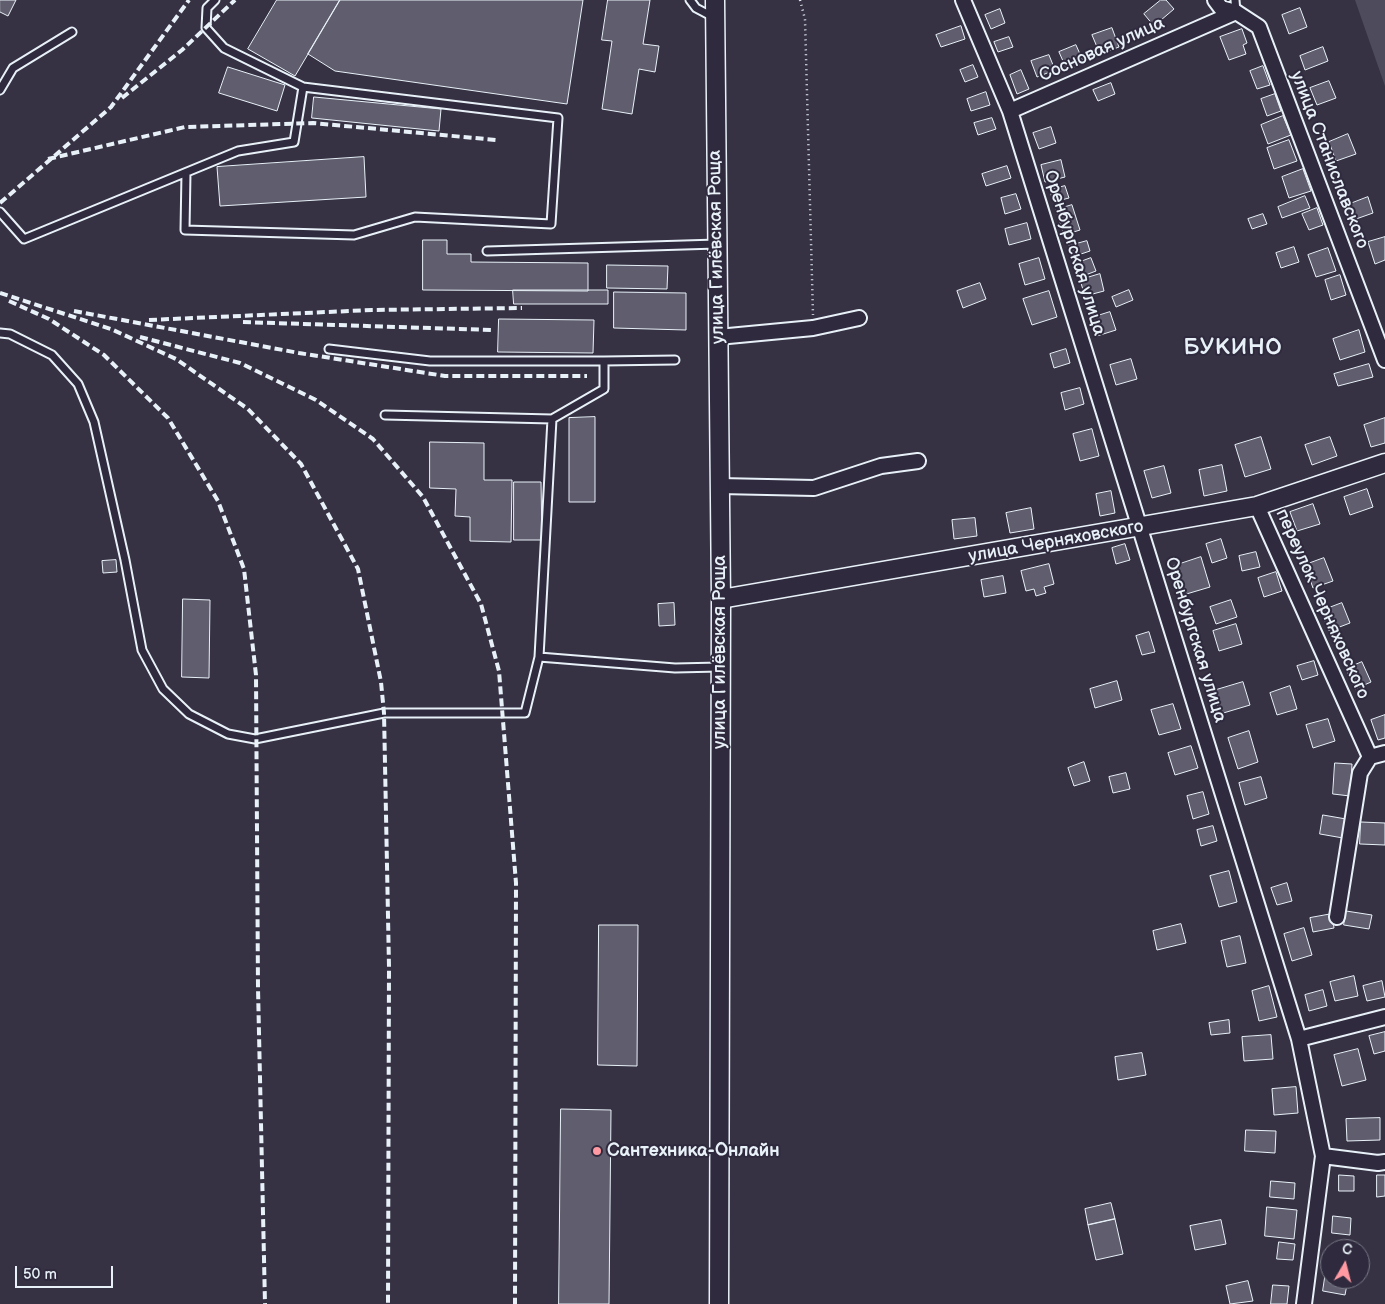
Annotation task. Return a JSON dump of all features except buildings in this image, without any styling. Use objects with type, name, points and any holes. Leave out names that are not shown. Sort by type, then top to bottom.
[{"type":"street","name":"улица Гилёвская Роща","points":[[715,0],[721,599],[719,1304]]},
{"type":"street","name":"Оренбургская улица","points":[[963,0],[1010,111],[1300,1039],[1323,1156],[1304,1304]]},
{"type":"street","name":"улица Станиславского","points":[[1215,0],[1221,8],[1236,6],[1259,27],[1385,360]]},
{"type":"street","name":"Сосновая улица","points":[[1010,111],[1236,6]]},
{"type":"street","points":[[718,337],[813,328],[859,318]]},
{"type":"street","points":[[720,486],[814,488],[881,466],[918,461]]},
{"type":"street","name":"улица Черняховского","points":[[721,599],[1141,528],[1257,506],[1385,464]]},
{"type":"street","name":"переулок Черняховского","points":[[1257,506],[1370,758]]},
{"type":"street","points":[[1337,917],[1360,772],[1370,758],[1385,753]]},
{"type":"street","points":[[1300,1039],[1385,1017]]},
{"type":"street","points":[[1323,1156],[1385,1162]]},
{"type":"lane","points":[[186,173],[185,230],[354,235],[415,217],[551,224],[558,118],[303,87],[224,48],[206,28],[207,8],[216,0]]},
{"type":"lane","points":[[690,0],[696,8],[715,18]]},
{"type":"lane","points":[[0,90],[13,68],[72,32]]},
{"type":"lane","points":[[0,212],[24,239],[238,151],[294,142],[303,87]]},
{"type":"lane","points":[[487,251],[717,244]]},
{"type":"lane","points":[[0,333],[10,334],[52,355],[78,384],[94,422],[126,560],[142,650],[163,689],[188,714],[228,734],[255,739],[384,714],[501,715],[525,713],[539,657],[552,419]]},
{"type":"lane","points":[[329,349],[430,361],[675,360]]},
{"type":"lane","points":[[386,415],[552,419],[604,389],[604,361]]},
{"type":"lane","points":[[539,657],[675,668],[720,667]]},
{"type":"path","points":[[800,0],[805,19],[813,328]]},
{"type":"shaded area","points":[[1355,0],[1385,0],[1385,86]]},
{"type":"railway","points":[[0,203],[111,107],[189,0]]},
{"type":"railway","points":[[122,98],[182,50],[235,0]]},
{"type":"railway","points":[[48,159],[185,127],[313,123],[496,140]]},
{"type":"railway","points":[[0,293],[111,329],[176,359],[248,409],[301,464],[358,569],[381,682],[384,713],[389,967],[388,1304]]},
{"type":"railway","points":[[9,301],[49,319],[104,355],[168,418],[218,501],[244,569],[256,675],[258,988],[265,1304]]},
{"type":"railway","points":[[149,320],[372,310],[522,308]]},
{"type":"railway","points":[[74,311],[299,353],[445,376],[587,376]]},
{"type":"railway","points":[[243,322],[491,330]]},
{"type":"railway","points":[[140,337],[240,363],[316,400],[373,439],[423,497],[481,604],[499,671],[516,883],[515,1304]]},
{"type":"place","name":"Сантехника-Онлайн","points":[[597,1151]]},
{"type":"district","name":"БУКИНО","points":[[1233,348]]}]
